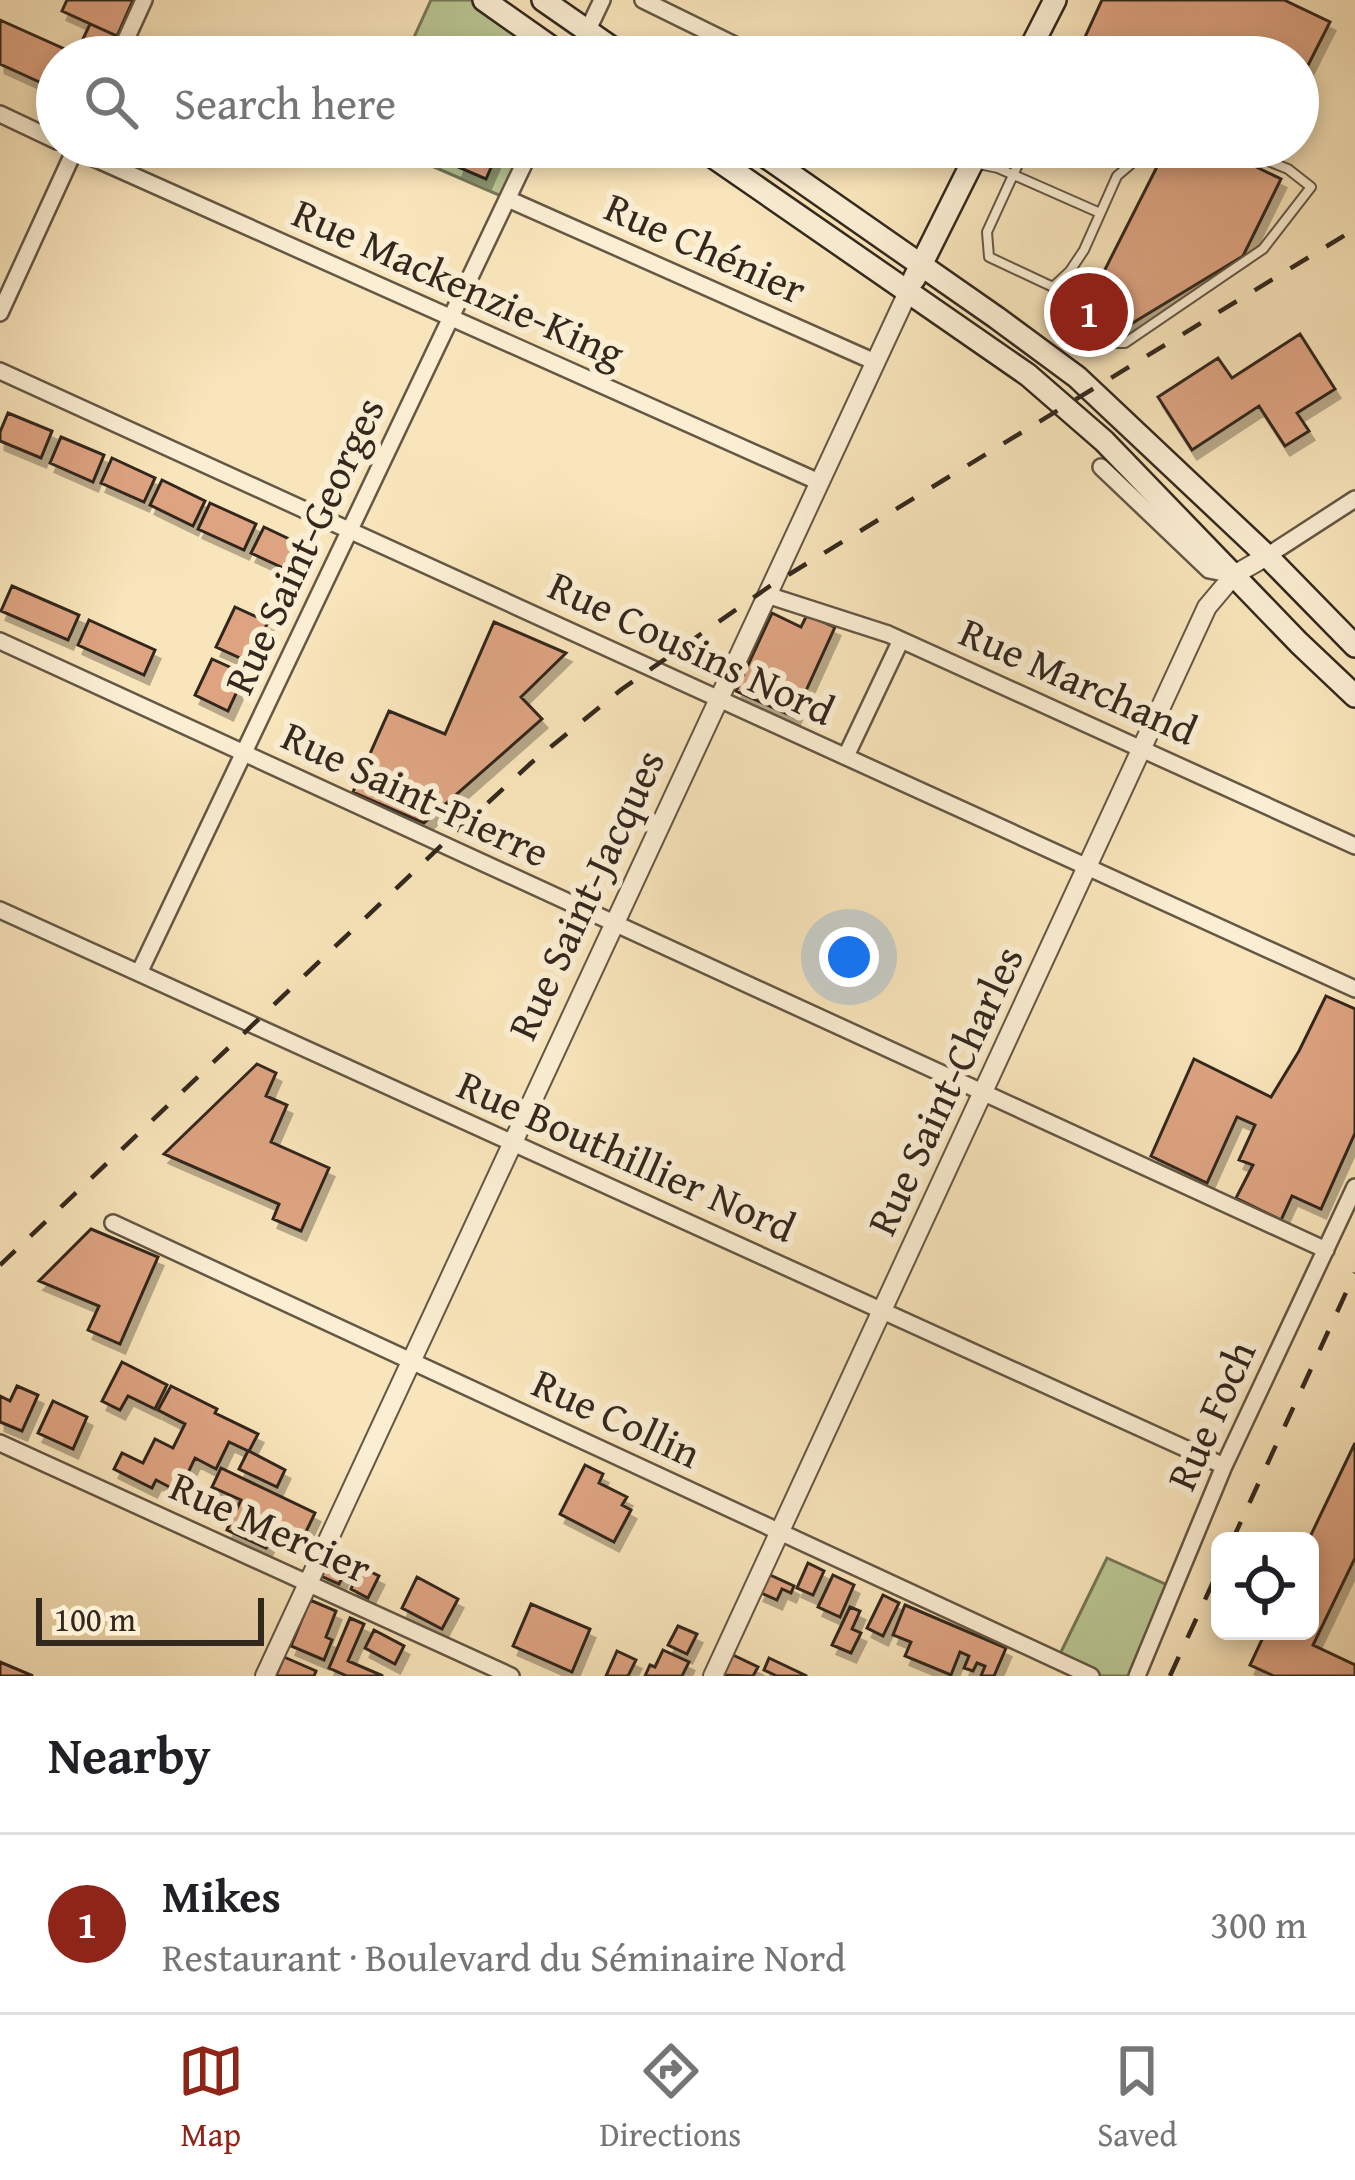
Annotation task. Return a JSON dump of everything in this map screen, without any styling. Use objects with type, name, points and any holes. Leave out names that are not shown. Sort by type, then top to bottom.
[{"type":"main road","points":[[484,0],[536,36]]},
{"type":"main road","points":[[543,0],[595,36]]},
{"type":"main road","points":[[1037,36],[1055,0]]},
{"type":"main road","points":[[730,168],[1028,375],[1104,441],[1355,696]]},
{"type":"main road","points":[[782,168],[1077,377],[1267,556],[1355,647]]},
{"type":"main road","name":"Rue Saint-Jacques","points":[[909,290],[969,168]]},
{"type":"main road","points":[[1299,643],[1324,631],[1355,647]]},
{"type":"street","points":[[128,36],[144,0]]},
{"type":"street","points":[[586,36],[602,0]]},
{"type":"street","points":[[643,0],[716,36]]},
{"type":"street","points":[[0,114],[36,131]]},
{"type":"street","points":[[0,313],[65,168]]},
{"type":"street","name":"Rue Mackenzie-King","points":[[118,168],[819,482]]},
{"type":"street","name":"Rue Saint-Georges","points":[[139,973],[522,168]]},
{"type":"street","name":"Rue Chénier","points":[[508,199],[875,362]]},
{"type":"street","name":"Rue Saint-Jacques","points":[[265,1676],[909,290]]},
{"type":"street","name":"Rue Cousins Nord","points":[[0,370],[1355,989]]},
{"type":"street","points":[[1100,467],[1209,570],[1234,575]]},
{"type":"street","points":[[1267,556],[1355,499]]},
{"type":"street","name":"Rue Saint-Charles","points":[[712,1676],[1207,607],[1234,575],[1267,556]]},
{"type":"street","name":"Rue Marchand","points":[[767,595],[902,640],[1355,846]]},
{"type":"street","points":[[846,756],[902,640]]},
{"type":"street","name":"Rue Saint-Pierre","points":[[0,641],[1326,1250]]},
{"type":"street","name":"Rue Bouthillier Nord","points":[[0,910],[1224,1466]]},
{"type":"street","name":"Rue Foch","points":[[1137,1676],[1224,1466],[1355,1186]]},
{"type":"street","name":"Rue Collin","points":[[113,1223],[1091,1676]]},
{"type":"street","name":"Rue Mercier","points":[[0,1443],[512,1676]]},
{"type":"lane","points":[[998,168],[1100,213]]},
{"type":"lane","points":[[1016,168],[987,232],[989,256],[1053,287],[1062,310],[1108,343],[1125,343],[1263,249],[1311,187],[1286,168]]},
{"type":"lane","points":[[1053,287],[1084,250],[1117,176],[1126,168]]},
{"type":"green space","points":[[431,0],[484,0],[535,36],[415,36]]},
{"type":"green space","points":[[436,168],[522,168],[508,199]]},
{"type":"green space","points":[[1107,1558],[1174,1588],[1137,1676],[1091,1676],[1057,1660]]},
{"type":"building","points":[[67,0],[133,0],[117,36],[62,11]]},
{"type":"building","points":[[1102,0],[1284,0],[1330,22],[1319,44],[1319,36],[1086,36]]},
{"type":"building","points":[[0,20],[36,36],[36,80],[0,64]]},
{"type":"building","points":[[90,24],[117,36],[84,36]]},
{"type":"building","points":[[460,168],[491,168],[486,179]]},
{"type":"building","points":[[1156,168],[1258,168],[1281,179],[1243,256],[1126,327],[1086,307]]},
{"type":"building","points":[[1300,334],[1335,389],[1297,413],[1309,431],[1285,446],[1259,406],[1192,450],[1158,397],[1218,358],[1232,378]]},
{"type":"building","points":[[8,413],[52,431],[41,458],[0,441]]},
{"type":"building","points":[[61,437],[104,455],[93,482],[50,463]]},
{"type":"building","points":[[112,458],[155,478],[144,502],[101,483]]},
{"type":"building","points":[[162,480],[205,501],[193,526],[150,505]]},
{"type":"building","points":[[210,503],[256,524],[244,550],[198,529]]},
{"type":"building","points":[[264,527],[306,547],[294,573],[251,553]]},
{"type":"building","points":[[12,586],[79,615],[68,640],[1,611]]},
{"type":"building","points":[[235,607],[268,622],[249,662],[216,647]]},
{"type":"building","points":[[772,613],[801,627],[807,615],[835,627],[794,717],[736,691]]},
{"type":"building","points":[[89,620],[155,650],[144,675],[78,645]]},
{"type":"building","points":[[494,622],[566,653],[521,697],[542,719],[424,823],[353,792],[389,711],[445,734]]},
{"type":"building","points":[[212,659],[245,674],[228,711],[195,695]]},
{"type":"building","points":[[1326,996],[1355,1009],[1355,1133],[1321,1209],[1292,1196],[1281,1220],[1236,1198],[1253,1165],[1239,1160],[1255,1125],[1237,1117],[1207,1183],[1151,1156],[1194,1059],[1271,1097]]},
{"type":"building","points":[[257,1064],[276,1073],[266,1096],[287,1105],[271,1142],[329,1168],[301,1231],[273,1219],[279,1204],[164,1154]]},
{"type":"building","points":[[91,1229],[158,1257],[120,1344],[88,1330],[99,1306],[39,1281]]},
{"type":"building","points":[[122,1362],[167,1385],[155,1409],[128,1396],[120,1410],[102,1401]]},
{"type":"building","points":[[17,1386],[38,1395],[22,1431],[0,1422],[0,1396],[10,1401]]},
{"type":"building","points":[[171,1386],[258,1434],[249,1451],[285,1470],[277,1487],[239,1469],[248,1451],[229,1442],[216,1469],[195,1458],[179,1492],[156,1480],[152,1488],[114,1469],[122,1453],[143,1463],[155,1439],[173,1448],[185,1424],[158,1410]]},
{"type":"building","points":[[53,1401],[87,1417],[73,1449],[38,1433]]},
{"type":"building","points":[[1355,1443],[1355,1558],[1319,1633],[1319,1532],[1312,1532]]},
{"type":"building","points":[[585,1465],[603,1474],[599,1483],[627,1497],[622,1505],[631,1510],[614,1542],[560,1514]]},
{"type":"building","points":[[221,1468],[315,1513],[303,1538],[277,1526],[266,1548],[227,1530],[241,1500],[212,1487]]},
{"type":"building","points":[[332,1553],[353,1563],[339,1584],[321,1576]]},
{"type":"building","points":[[808,1563],[824,1571],[813,1595],[797,1588]]},
{"type":"building","points":[[361,1567],[379,1576],[368,1598],[351,1589]]},
{"type":"building","points":[[768,1574],[794,1586],[791,1593],[782,1589],[777,1600],[759,1592]]},
{"type":"building","points":[[833,1575],[854,1585],[840,1617],[818,1607]]},
{"type":"building","points":[[417,1577],[458,1599],[442,1629],[402,1608]]},
{"type":"building","points":[[883,1595],[899,1603],[883,1636],[867,1628]]},
{"type":"building","points":[[310,1600],[336,1611],[324,1660],[291,1646]]},
{"type":"building","points":[[531,1604],[590,1629],[572,1672],[513,1646]]},
{"type":"building","points":[[905,1605],[1006,1648],[994,1676],[981,1676],[985,1666],[977,1663],[973,1671],[964,1668],[969,1656],[960,1652],[951,1675],[905,1656],[911,1642],[893,1635]]},
{"type":"building","points":[[850,1607],[860,1611],[852,1629],[861,1633],[851,1653],[832,1645]]},
{"type":"building","points":[[350,1618],[364,1624],[348,1661],[383,1676],[347,1676],[329,1668]]},
{"type":"building","points":[[678,1626],[697,1634],[687,1654],[668,1645]]},
{"type":"building","points":[[374,1630],[404,1646],[395,1664],[365,1648]]},
{"type":"building","points":[[1262,1640],[1315,1640],[1313,1645],[1355,1665],[1355,1676],[1274,1676],[1250,1665]]},
{"type":"building","points":[[663,1650],[689,1662],[682,1676],[645,1676]]},
{"type":"building","points":[[617,1651],[636,1660],[628,1676],[606,1676]]},
{"type":"building","points":[[731,1654],[758,1667],[753,1676],[721,1675]]},
{"type":"building","points":[[284,1657],[316,1671],[314,1676],[276,1676]]},
{"type":"building","points":[[769,1658],[807,1676],[777,1676],[764,1670]]},
{"type":"building","points":[[0,1662],[33,1676],[0,1676]]},
{"type":"railway","points":[[0,1265],[443,844],[531,763],[622,689],[770,586],[1355,229]]},
{"type":"railway","points":[[1236,1532],[1355,1273]]},
{"type":"railway","points":[[1170,1676],[1211,1587]]},
{"type":"place","name":"Mikes","points":[[1089,312]]}]
